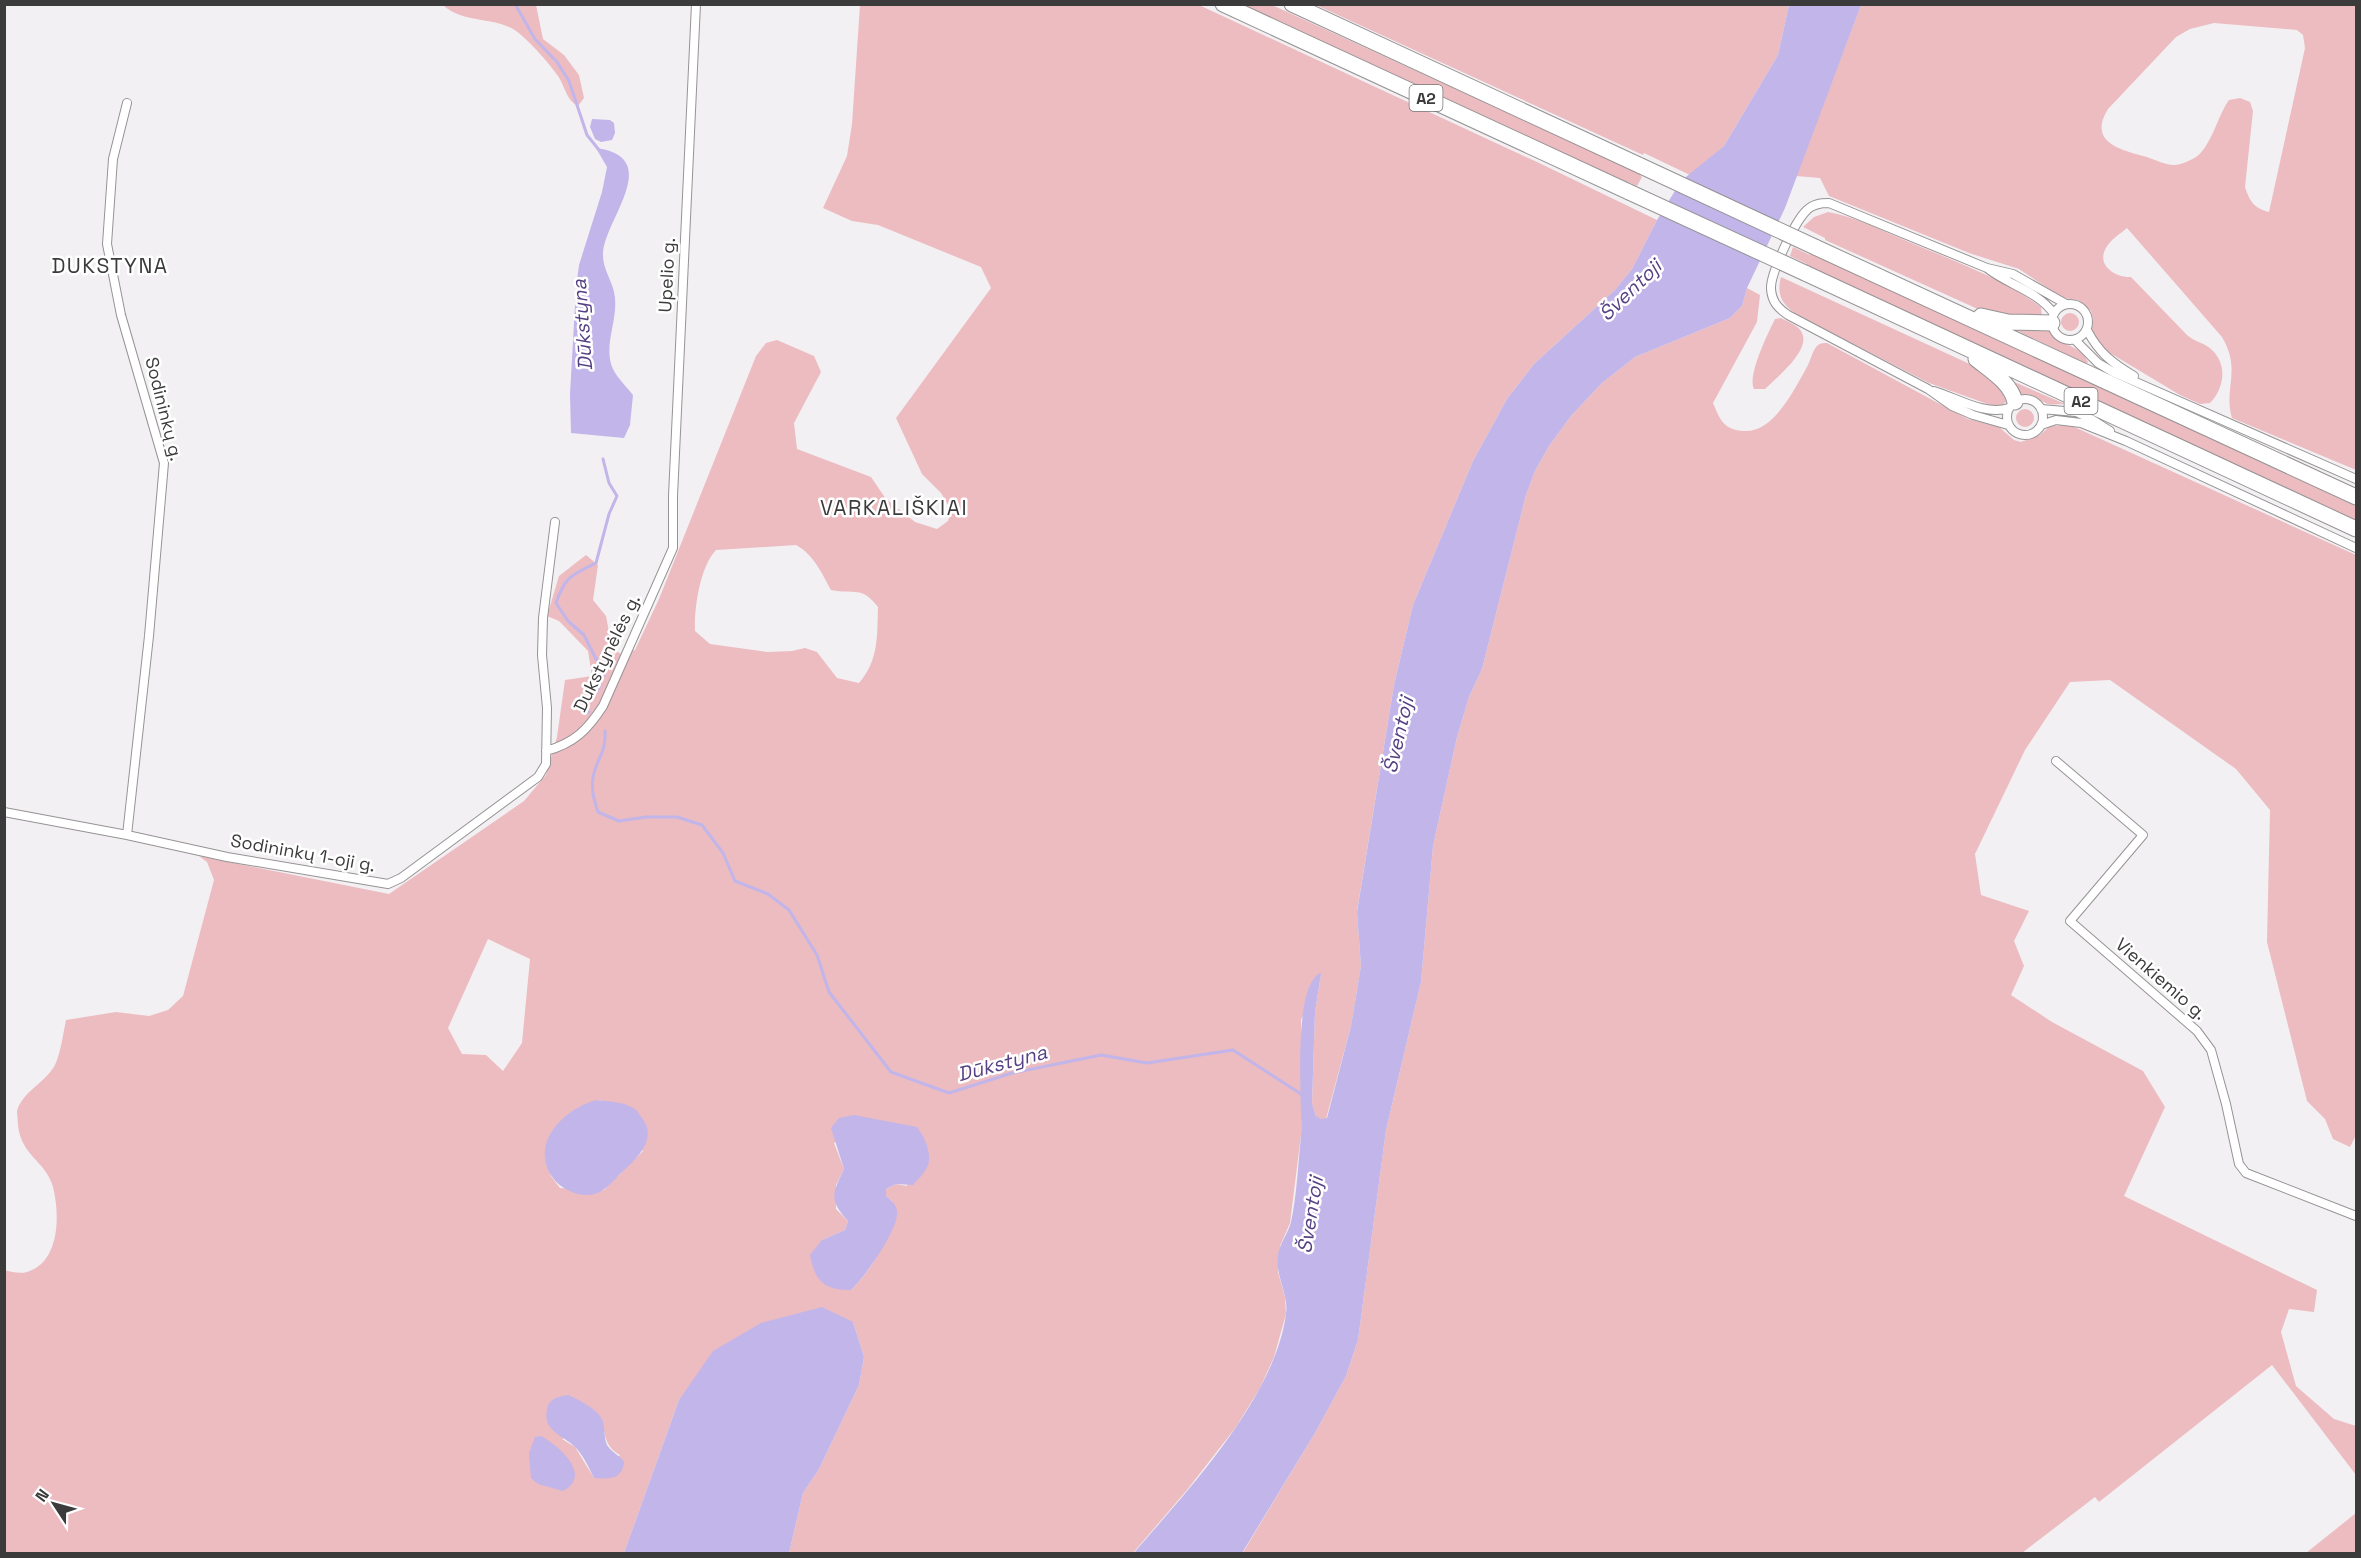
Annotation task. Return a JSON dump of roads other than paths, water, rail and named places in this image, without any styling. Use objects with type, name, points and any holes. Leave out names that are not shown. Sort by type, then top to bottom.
[{"type":"highway","name":"A2","points":[[1223,4],[2356,529]]},
{"type":"highway","name":"A2","points":[[1292,4],[2356,497]]},
{"type":"highway","points":[[1947,307],[2008,322],[2053,319]]},
{"type":"highway","points":[[1960,345],[2003,381],[2012,393],[2012,405]]},
{"type":"street","name":"Upelio g.","points":[[673,548],[673,496],[696,4]]},
{"type":"street","name":"Sodininkų g.","points":[[127,103],[113,159],[107,244],[121,315],[164,463],[148,645],[127,835]]},
{"type":"street","points":[[2066,304],[2013,273],[1987,268],[1829,203],[1818,204],[1806,211],[1772,278],[1771,290],[1778,308],[1788,315],[1928,389],[1952,406],[1973,416],[2008,425],[2016,433],[2022,435],[2033,433],[2042,425],[2056,420],[2068,420],[2126,441],[2356,548]]},
{"type":"street","points":[[1987,268],[2047,305],[2057,334],[2068,340],[2074,340],[2087,330]]},
{"type":"street","points":[[2053,319],[2061,306],[2066,304],[2072,303],[2083,308],[2088,319],[2087,330],[2096,347],[2113,363],[2152,388]]},
{"type":"street","points":[[2074,340],[2098,363],[2113,372],[2356,478]]},
{"type":"street","points":[[1928,389],[1999,412],[2012,405],[2030,400],[2041,409],[2076,412],[2091,418],[2126,441]]},
{"type":"street","points":[[2008,425],[2007,419],[2012,405]]},
{"type":"street","points":[[2041,409],[2042,425]]},
{"type":"street","points":[[546,751],[543,618],[555,522]]},
{"type":"street","name":"Dukstynėlės g.","points":[[546,751],[558,747],[587,729],[603,706],[673,548]]},
{"type":"street","name":"Sodininkų 1-oji g.","points":[[4,812],[127,835],[227,858],[388,884],[401,878],[538,777],[546,764],[546,751]]},
{"type":"street","name":"Vienkiemio g.","points":[[2056,761],[2143,836],[2070,921],[2197,1031],[2211,1050],[2239,1164],[2246,1173],[2356,1216]]},
{"type":"water","name":"Šventoji","points":[[1789,5],[1861,5],[1785,208],[1747,288],[1742,306],[1730,318],[1635,357],[1602,383],[1571,416],[1549,446],[1535,471],[1526,495],[1482,669],[1469,697],[1457,737],[1433,846],[1421,982],[1386,1130],[1358,1340],[1346,1376],[1315,1433],[1242,1553],[1133,1554],[1226,1442],[1265,1378],[1278,1346],[1286,1307],[1278,1271],[1278,1256],[1291,1222],[1296,1190],[1301,1136],[1300,1049],[1305,1001],[1311,984],[1320,973],[1315,1012],[1312,1104],[1316,1116],[1321,1119],[1327,1118],[1351,1026],[1361,966],[1357,912],[1394,685],[1413,605],[1473,461],[1507,399],[1534,364],[1615,290],[1632,269],[1657,220],[1681,181],[1724,146],[1778,55]]},
{"type":"water","points":[[592,119],[610,120],[614,123],[615,133],[612,140],[601,142],[595,139],[590,127]]},
{"type":"water","points":[[596,148],[616,154],[626,163],[629,176],[626,191],[606,238],[603,252],[615,302],[609,350],[610,360],[615,373],[633,395],[630,425],[624,438],[571,433],[570,394],[579,265],[602,192],[607,167]]},
{"type":"water","points":[[597,1100],[620,1103],[634,1109],[647,1126],[648,1134],[637,1157],[602,1191],[589,1195],[574,1193],[556,1182],[546,1165],[547,1140],[562,1119],[585,1104]]},
{"type":"water","points":[[854,1115],[917,1127],[923,1136],[929,1159],[925,1171],[913,1185],[896,1184],[886,1189],[886,1196],[897,1209],[891,1233],[864,1275],[851,1290],[842,1290],[828,1286],[818,1278],[810,1255],[822,1240],[845,1230],[848,1221],[835,1202],[835,1191],[844,1169],[831,1128],[839,1118]]},
{"type":"water","points":[[822,1307],[853,1322],[864,1357],[859,1385],[819,1469],[803,1493],[789,1553],[624,1553],[679,1400],[713,1351],[761,1323]]},
{"type":"water","points":[[568,1395],[588,1405],[601,1417],[607,1445],[624,1462],[618,1475],[610,1478],[594,1478],[577,1449],[551,1429],[546,1417],[550,1403],[557,1397]]},
{"type":"water","points":[[541,1436],[564,1454],[574,1469],[575,1477],[563,1491],[538,1484],[531,1478],[529,1453],[535,1437]]},
{"type":"waterway","name":"DUKSTYNA","points":[[515,4],[535,39],[557,62],[569,81],[587,135],[599,150]]},
{"type":"waterway","name":"Dūkstyna","points":[[589,712],[585,708],[599,688],[606,668],[596,659],[584,635],[568,621],[556,603],[566,582],[580,571],[596,563],[609,514],[617,496],[609,483],[603,459]]},
{"type":"waterway","name":"Dūkstyna","points":[[605,731],[603,749],[592,783],[598,812],[619,821],[646,817],[677,817],[702,825],[723,853],[735,881],[768,894],[789,910],[817,955],[829,992],[891,1072],[949,1093],[1012,1073],[1101,1055],[1147,1063],[1233,1050],[1301,1094],[1303,1098]]},
{"type":"district","name":"DUKSTYNA","points":[[110,266]]},
{"type":"district","name":"VARKALIŠKIAI","points":[[894,508]]}]
